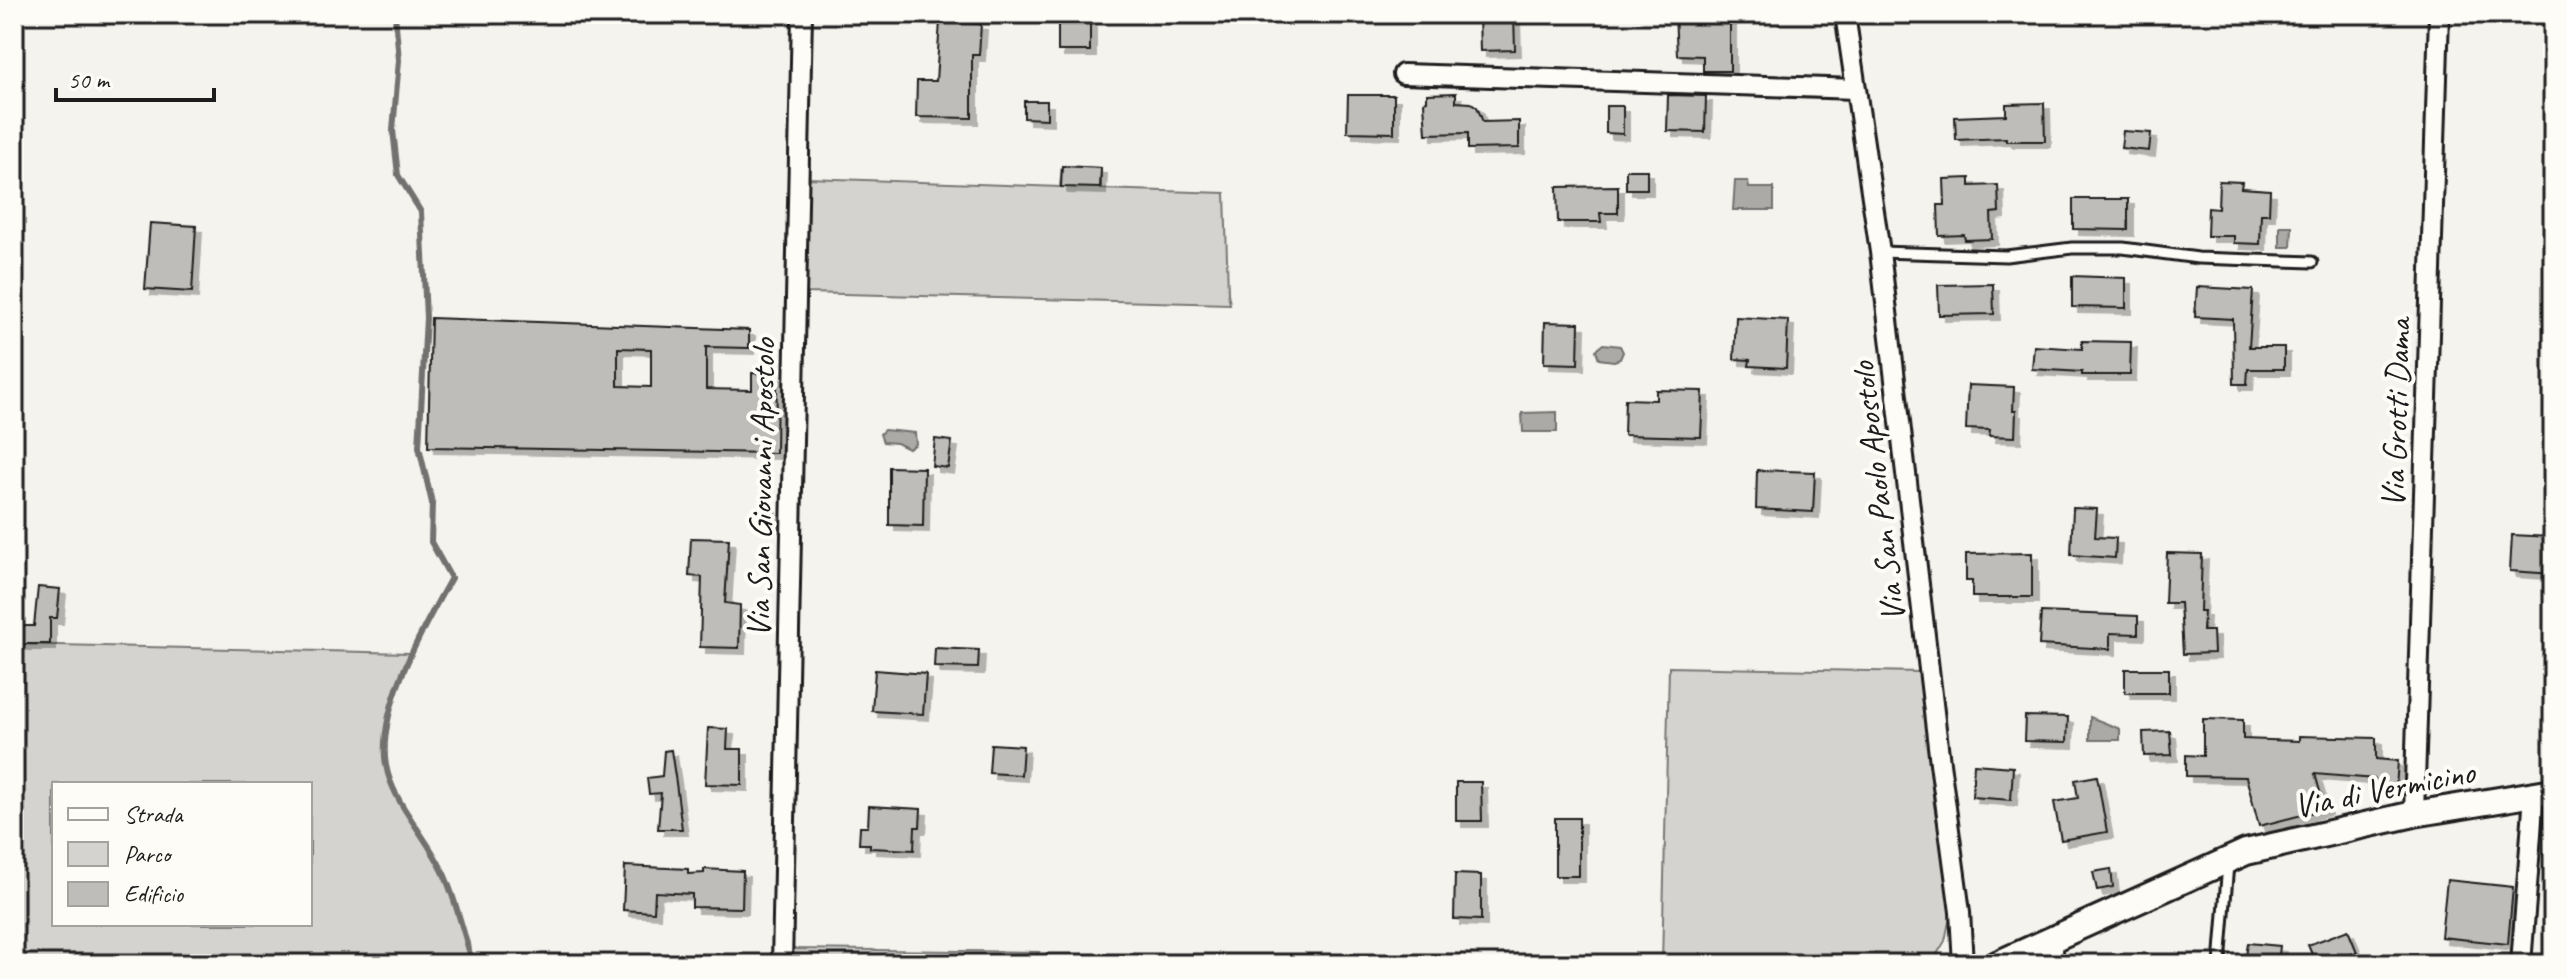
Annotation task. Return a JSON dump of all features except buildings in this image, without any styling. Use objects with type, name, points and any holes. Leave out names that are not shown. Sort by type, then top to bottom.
[{"type":"main road","name":"Via di Vermicino","points":[[1997,964],[2229,858],[2414,814],[2543,793]]},
{"type":"street","name":"Via San Giovanni Apostolo","points":[[782,964],[802,14]]},
{"type":"street","name":"Via San Paolo Apostolo","points":[[1845,14],[1880,252],[1960,912],[1963,964]]},
{"type":"street","name":"Via Grotti Dama","points":[[2414,814],[2439,14]]},
{"type":"street","points":[[1403,74],[1856,89]]},
{"type":"street","points":[[2521,964],[2543,793]]},
{"type":"street","points":[[2052,964],[2054,939]]},
{"type":"lane","points":[[1880,252],[2006,256],[2072,248],[2123,248],[2198,258],[2312,262]]},
{"type":"lane","points":[[2220,964],[2229,858]]},
{"type":"green space","points":[[1062,166],[1101,168],[1101,189],[1225,193],[1230,304],[806,293],[808,178],[1060,187]]},
{"type":"green space","points":[[14,644],[410,653],[391,712],[386,742],[387,773],[406,812],[445,876],[473,964],[14,964]]},
{"type":"green space","points":[[1669,667],[1920,672],[1934,805],[1952,907],[1945,941],[1931,964],[1662,964]]},
{"type":"green space","points":[[791,949],[1039,952],[1032,964],[791,964]]},
{"type":"shaded area","points":[[1735,181],[1748,181],[1749,188],[1774,188],[1774,210],[1733,210]]},
{"type":"shaded area","points":[[2280,226],[2292,226],[2291,247],[2280,247]]},
{"type":"shaded area","points":[[1603,344],[1620,346],[1623,352],[1620,359],[1599,359],[1596,350]]},
{"type":"shaded area","points":[[1557,412],[1557,432],[1523,432],[1522,413]]},
{"type":"shaded area","points":[[884,430],[915,433],[916,444],[909,449],[897,443],[883,442],[880,434]]},
{"type":"shaded area","points":[[2090,717],[2120,729],[2120,740],[2090,740]]},
{"type":"waterway","points":[[395,14],[399,60],[393,130],[398,175],[421,212],[426,318],[419,447],[432,503],[431,542],[451,578],[403,673],[393,700],[385,751],[393,788],[445,876],[473,964]]}]
